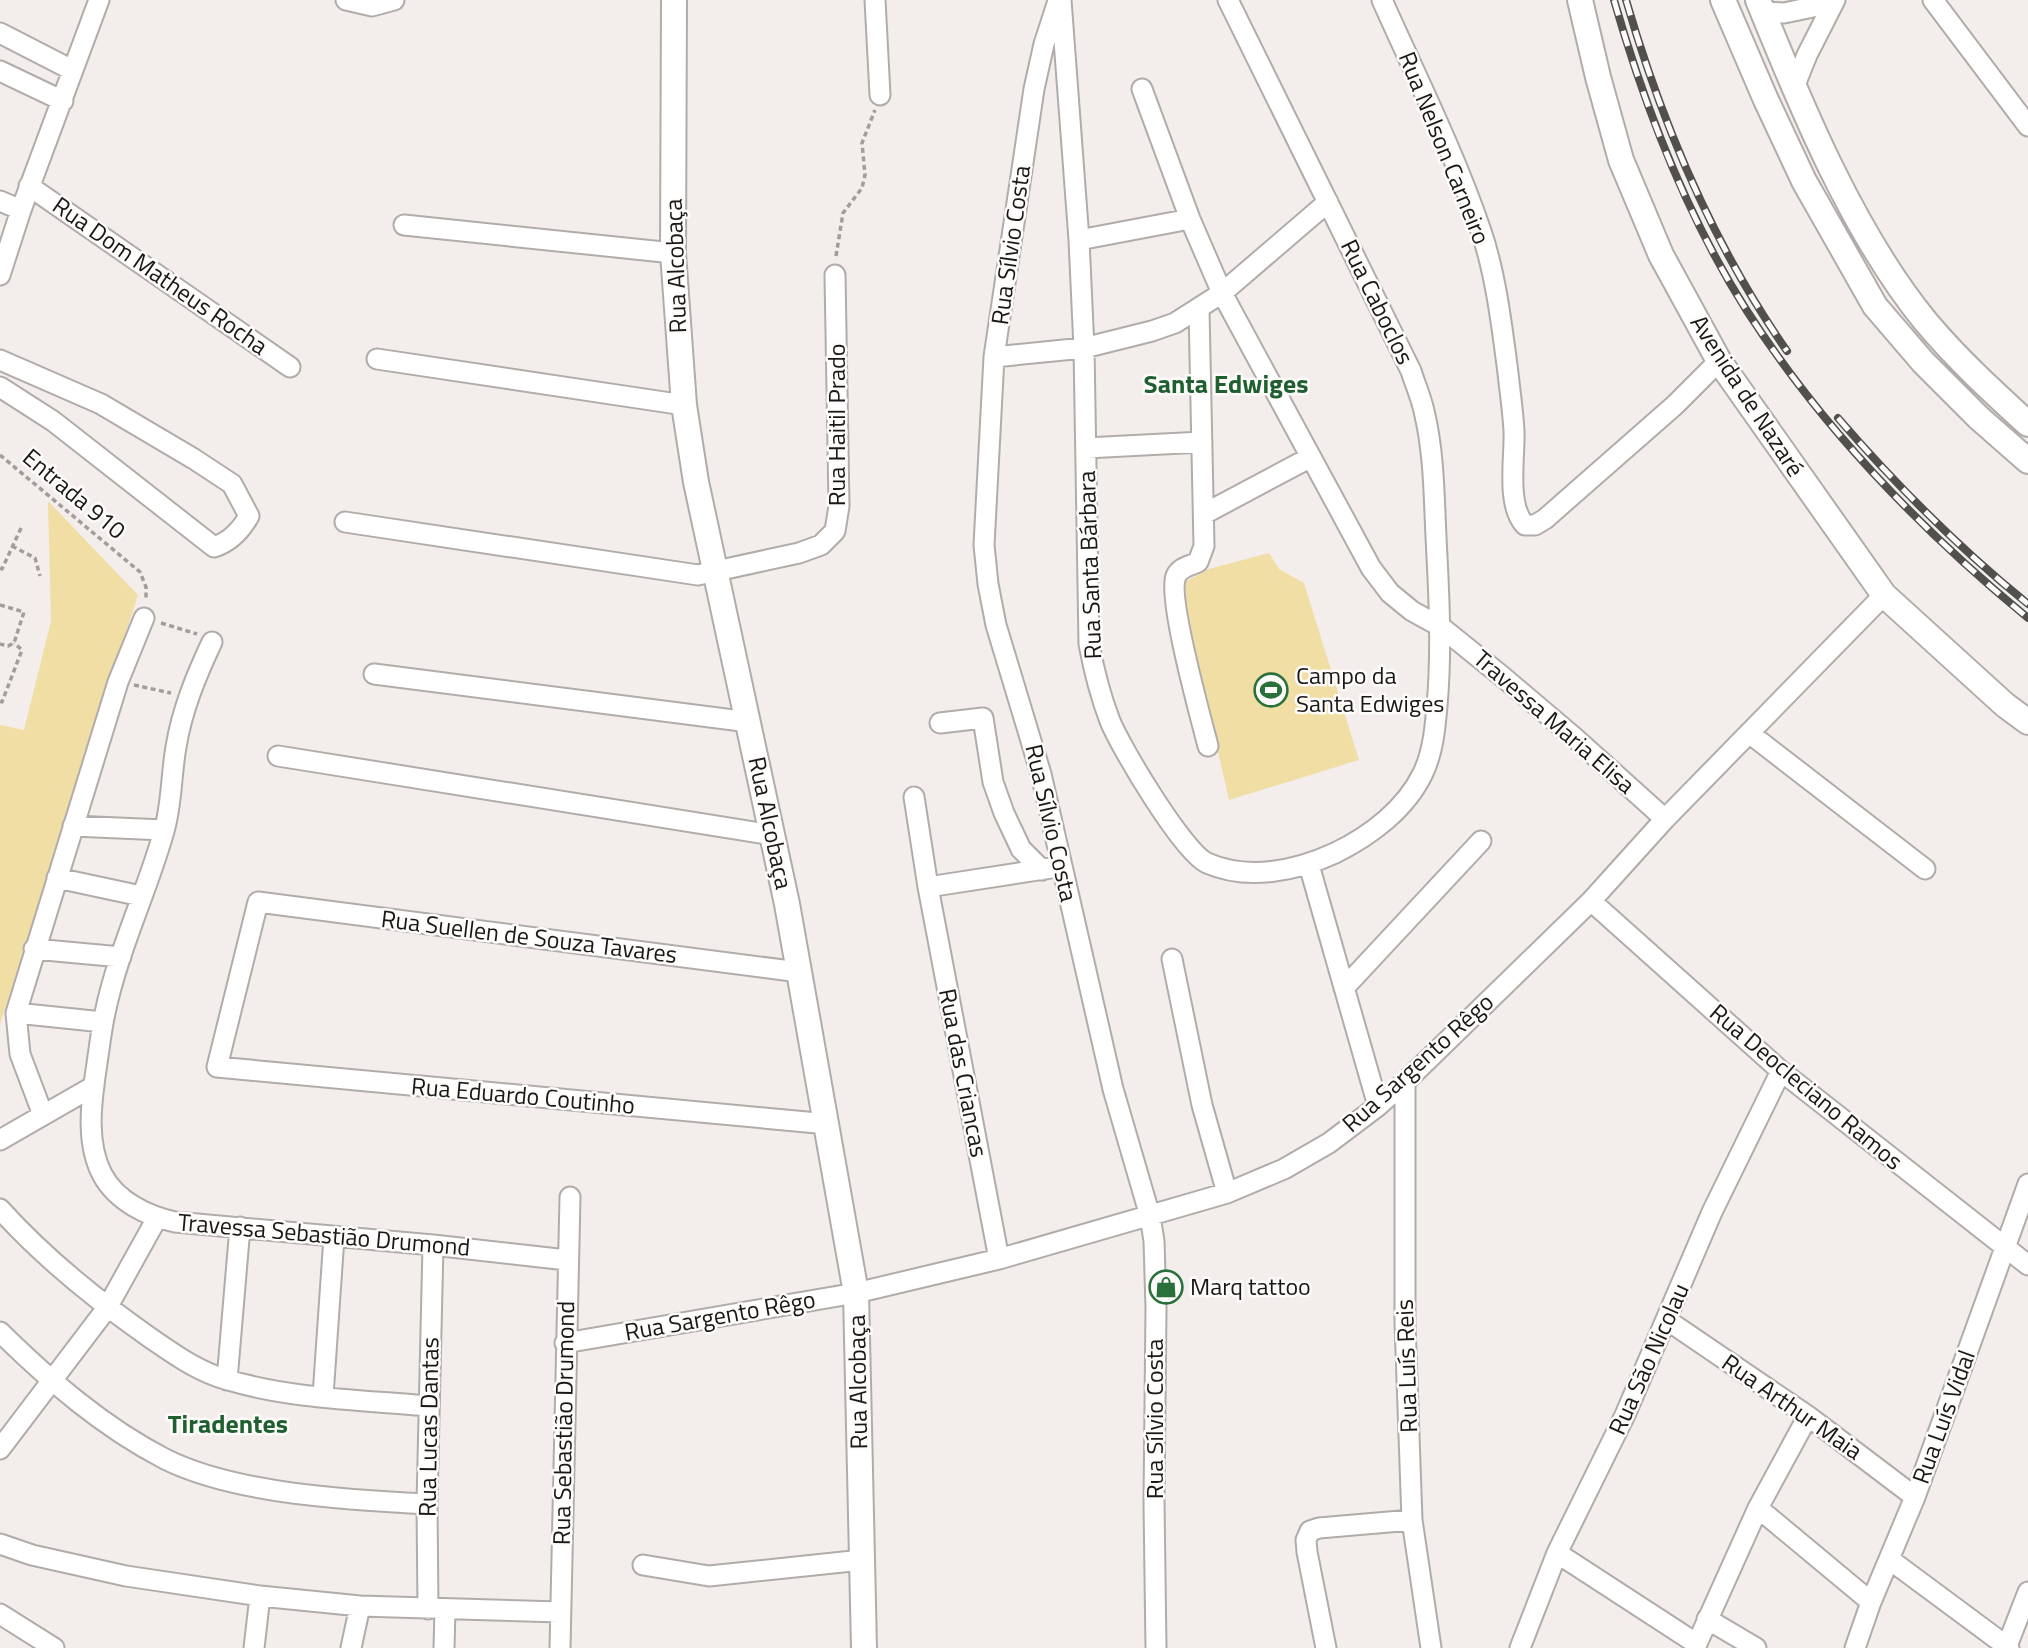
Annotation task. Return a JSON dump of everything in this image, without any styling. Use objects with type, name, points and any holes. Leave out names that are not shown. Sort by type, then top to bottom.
[{"type":"main road","name":"Rua Alcobaça","points":[[674,0],[673,253],[684,405],[696,482],[773,835],[828,1124],[856,1293],[864,1648]]},
{"type":"main road","name":"Avenida de Nazaré","points":[[1580,0],[1621,160],[1661,255],[1719,361],[1884,595],[2005,705],[2028,722]]},
{"type":"main road","points":[[1723,0],[1804,181],[1875,306],[1923,362],[1979,418],[2028,461]]},
{"type":"main road","points":[[1761,6],[1829,164],[1893,276],[1926,322],[1979,378],[2028,424]]},
{"type":"main road","points":[[1762,91],[1762,74],[1770,65],[1775,64],[1792,78]]},
{"type":"street","points":[[0,275],[20,209],[99,0]]},
{"type":"street","points":[[346,0],[372,6],[394,0]]},
{"type":"street","points":[[875,0],[880,95]]},
{"type":"street","name":"Rua Santa Bárbara","points":[[1060,0],[1079,240],[1084,348],[1089,645],[1097,686],[1111,725],[1186,846],[1205,862],[1235,873],[1278,871],[1309,865],[1344,848],[1398,811],[1423,773],[1434,739],[1441,627]]},
{"type":"street","name":"Rua Sílvio Costa","points":[[1060,0],[1044,44],[1034,89],[994,358],[984,545],[996,625],[1041,774],[1112,1089],[1150,1216],[1154,1241],[1156,1648]]},
{"type":"street","name":"Rua Caboclos","points":[[1228,0],[1411,371],[1424,411],[1433,467],[1441,627]]},
{"type":"street","name":"Rua Nelson Carneiro","points":[[1382,0],[1458,172],[1482,234],[1508,372],[1514,430],[1515,506],[1519,519],[1525,525],[1535,525],[1545,519],[1675,405],[1719,361]]},
{"type":"street","points":[[1933,0],[2028,126]]},
{"type":"street","points":[[1761,6],[1784,13],[1834,1]]},
{"type":"street","points":[[1792,78],[1834,1]]},
{"type":"street","points":[[0,33],[72,70]]},
{"type":"street","points":[[0,71],[63,101]]},
{"type":"street","name":"Travessa Maria Elisa","points":[[1142,89],[1190,219],[1222,293],[1371,568],[1390,593],[1412,611],[1441,627],[1575,738],[1665,819]]},
{"type":"street","name":"Rua Dom Matheus Rocha","points":[[29,186],[290,366]]},
{"type":"street","points":[[0,201],[20,209]]},
{"type":"street","points":[[994,358],[1084,348],[1175,323],[1222,293],[1328,202]]},
{"type":"street","points":[[1079,240],[1190,219]]},
{"type":"street","points":[[404,225],[673,253]]},
{"type":"street","name":"Rua Haitil Prado","points":[[716,570],[799,553],[821,545],[835,531],[839,506],[835,275]]},
{"type":"street","points":[[1199,309],[1204,514],[1202,555],[1198,562],[1182,568],[1177,573],[1174,591],[1184,650],[1208,746]]},
{"type":"street","points":[[377,359],[684,405]]},
{"type":"street","points":[[0,360],[101,404],[194,459],[232,484],[249,516],[241,530],[224,544],[214,547],[53,421],[0,387]]},
{"type":"street","points":[[1086,448],[1202,442]]},
{"type":"street","points":[[1204,514],[1311,457]]},
{"type":"street","points":[[345,522],[698,575],[716,570]]},
{"type":"street","name":"Rua Sargento Rêgo","points":[[565,1343],[856,1293],[999,1259],[1227,1194],[1284,1169],[1329,1143],[1405,1082],[1591,901],[1665,819],[1884,595]]},
{"type":"street","points":[[43,1115],[20,1054],[16,1013],[118,682],[144,618]]},
{"type":"street","name":"Travessa Sebastião Drumond","points":[[212,642],[188,696],[176,747],[164,830],[121,957],[103,1023],[94,1086],[91,1136],[103,1176],[119,1195],[139,1210],[157,1218],[567,1260]]},
{"type":"street","points":[[374,674],[749,722]]},
{"type":"street","points":[[940,723],[983,718],[992,782],[1004,813],[1021,849],[1042,870]]},
{"type":"street","points":[[1749,733],[1925,869]]},
{"type":"street","points":[[278,757],[773,835]]},
{"type":"street","name":"Rua das Criancas","points":[[914,797],[928,887],[999,1259]]},
{"type":"street","points":[[73,826],[164,830]]},
{"type":"street","points":[[1344,988],[1480,841]]},
{"type":"street","points":[[1309,865],[1378,1106]]},
{"type":"street","points":[[928,887],[1063,867]]},
{"type":"street","points":[[57,878],[141,896]]},
{"type":"street","name":"Rua Deocleciano Ramos","points":[[1591,901],[1781,1071],[2028,1265]]},
{"type":"street","name":"Rua Suellen de Souza Tavares","points":[[217,1067],[258,902],[799,972]]},
{"type":"street","points":[[34,949],[121,957]]},
{"type":"street","points":[[1172,959],[1202,1105],[1227,1194]]},
{"type":"street","points":[[16,1013],[103,1023]]},
{"type":"street","name":"Rua Eduardo Coutinho","points":[[217,1067],[828,1124]]},
{"type":"street","name":"Rua São Nicolau","points":[[1520,1648],[1557,1553],[1625,1415],[1712,1212],[1781,1071]]},
{"type":"street","name":"Rua Luís Reis","points":[[1405,1082],[1405,1323],[1412,1520],[1431,1648]]},
{"type":"street","points":[[0,1140],[94,1086]]},
{"type":"street","name":"Rua Luís Vidal","points":[[1855,1648],[1914,1497],[2028,1184]]},
{"type":"street","name":"Rua Sebastião Drumond","points":[[560,1648],[570,1197]]},
{"type":"street","points":[[0,1209],[24,1236],[107,1308],[189,1364],[227,1380],[271,1389],[429,1406]]},
{"type":"street","points":[[0,1449],[107,1308],[157,1218]]},
{"type":"street","points":[[227,1380],[240,1227]]},
{"type":"street","points":[[323,1396],[334,1237]]},
{"type":"street","name":"Rua Lucas Dantas","points":[[433,1245],[427,1504],[436,1609],[444,1648]]},
{"type":"street","name":"Rua Arthur Maia","points":[[1667,1320],[1808,1416],[1914,1497]]},
{"type":"street","points":[[0,1332],[51,1382],[116,1429],[166,1459],[200,1473],[281,1490],[372,1502],[427,1504]]},
{"type":"street","points":[[1557,1553],[1696,1646],[1758,1508],[1808,1416]]},
{"type":"street","points":[[1758,1508],[1871,1602]]},
{"type":"street","points":[[1326,1648],[1307,1552],[1306,1541],[1310,1531],[1412,1520]]},
{"type":"street","points":[[0,1544],[32,1555],[126,1576],[260,1596],[360,1606],[560,1612]]},
{"type":"street","points":[[1889,1559],[2008,1647],[2028,1592]]},
{"type":"street","points":[[643,1565],[709,1576],[862,1560]]},
{"type":"street","points":[[254,1648],[260,1596]]},
{"type":"street","points":[[351,1648],[360,1606]]},
{"type":"street","points":[[0,1615],[54,1648]]},
{"type":"street","points":[[1707,1619],[1756,1648]]},
{"type":"path","points":[[835,275],[837,240],[843,213],[862,188],[865,175],[862,143],[880,95]]},
{"type":"path","name":"Entrada 910","points":[[0,455],[140,572],[146,587],[144,618]]},
{"type":"path","points":[[0,569],[22,526]]},
{"type":"path","points":[[12,546],[35,558],[40,576]]},
{"type":"path","points":[[0,605],[24,612],[14,643],[8,646],[0,644]]},
{"type":"path","points":[[144,618],[201,635],[212,642]]},
{"type":"path","points":[[0,701],[2,702],[22,650],[14,643]]},
{"type":"path","points":[[118,682],[188,696]]},
{"type":"shaded area","points":[[48,501],[138,595],[0,1024],[0,725],[24,730],[51,621]]},
{"type":"shaded area","name":"Campo da Santa Edwiges","points":[[1269,553],[1279,569],[1304,583],[1359,760],[1229,800],[1188,620],[1183,583],[1209,569]]},
{"type":"railway","points":[[1614,0],[1639,81],[1669,160],[1705,237],[1747,311],[1808,396],[1876,475],[1950,549],[2028,618]]},
{"type":"railway","points":[[1626,0],[1656,92],[1692,182],[1736,269],[1787,351]]},
{"type":"railway","points":[[1838,418],[1929,515],[1977,561],[2028,604]]},
{"type":"place","name":"Campo da Santa Edwiges","points":[[1271,690]]},
{"type":"place","name":"Marq tattoo","points":[[1166,1287]]},
{"type":"district","name":"Santa Edwiges","points":[[1226,384]]},
{"type":"district","name":"Tiradentes","points":[[228,1424]]}]
